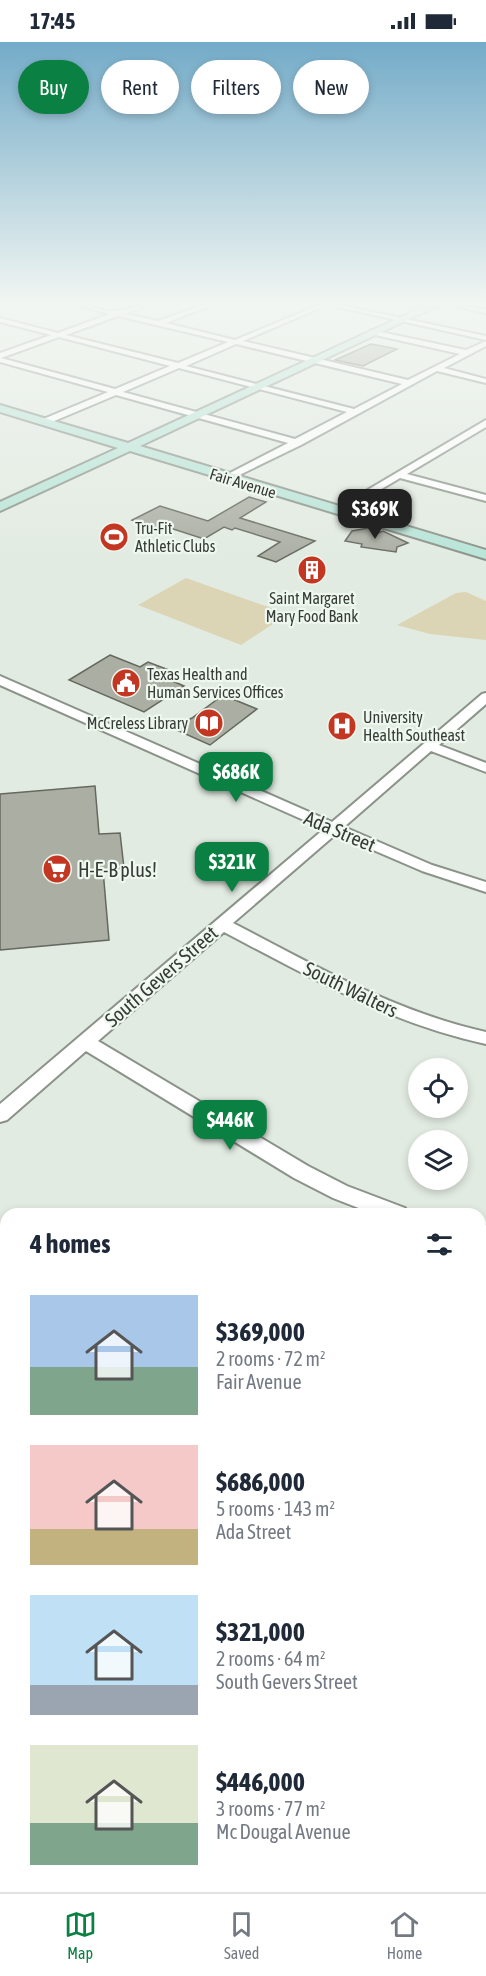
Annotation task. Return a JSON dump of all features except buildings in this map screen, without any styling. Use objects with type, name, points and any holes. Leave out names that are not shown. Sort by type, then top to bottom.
[{"type":"main road","points":[[0,507],[249,391]]},
{"type":"main road","name":"Fair Avenue","points":[[0,408],[486,555]]},
{"type":"street","points":[[276,391],[357,412]]},
{"type":"street","points":[[227,478],[395,391]]},
{"type":"street","points":[[44,422],[115,392],[298,443]]},
{"type":"street","points":[[337,511],[486,423]]},
{"type":"street","points":[[400,475],[486,498]]},
{"type":"street","name":"Ada Street","points":[[0,680],[427,868],[486,886]]},
{"type":"street","name":"South Gevers Street","points":[[0,1115],[486,697]]},
{"type":"street","points":[[429,746],[486,768]]},
{"type":"street","name":"South Walters","points":[[222,924],[390,1008],[442,1028],[486,1038]]},
{"type":"street","points":[[85,1042],[301,1172],[340,1192],[382,1208]]},
{"type":"shaded area","points":[[186,578],[288,614],[241,645],[138,605]]},
{"type":"shaded area","points":[[466,592],[486,601],[486,640],[430,634],[397,625],[456,593]]},
{"type":"place","name":"Tru-Fit Athletic Clubs","points":[[114,537]]},
{"type":"place","name":"Saint Margaret Mary Food Bank","points":[[312,570]]},
{"type":"place","name":"Texas Health and Human Services Offices","points":[[126,683]]},
{"type":"place","name":"McCreless Library","points":[[209,723]]},
{"type":"place","name":"University Health Southeast","points":[[342,726]]},
{"type":"place","name":"H-E-B plus!","points":[[57,869]]}]
